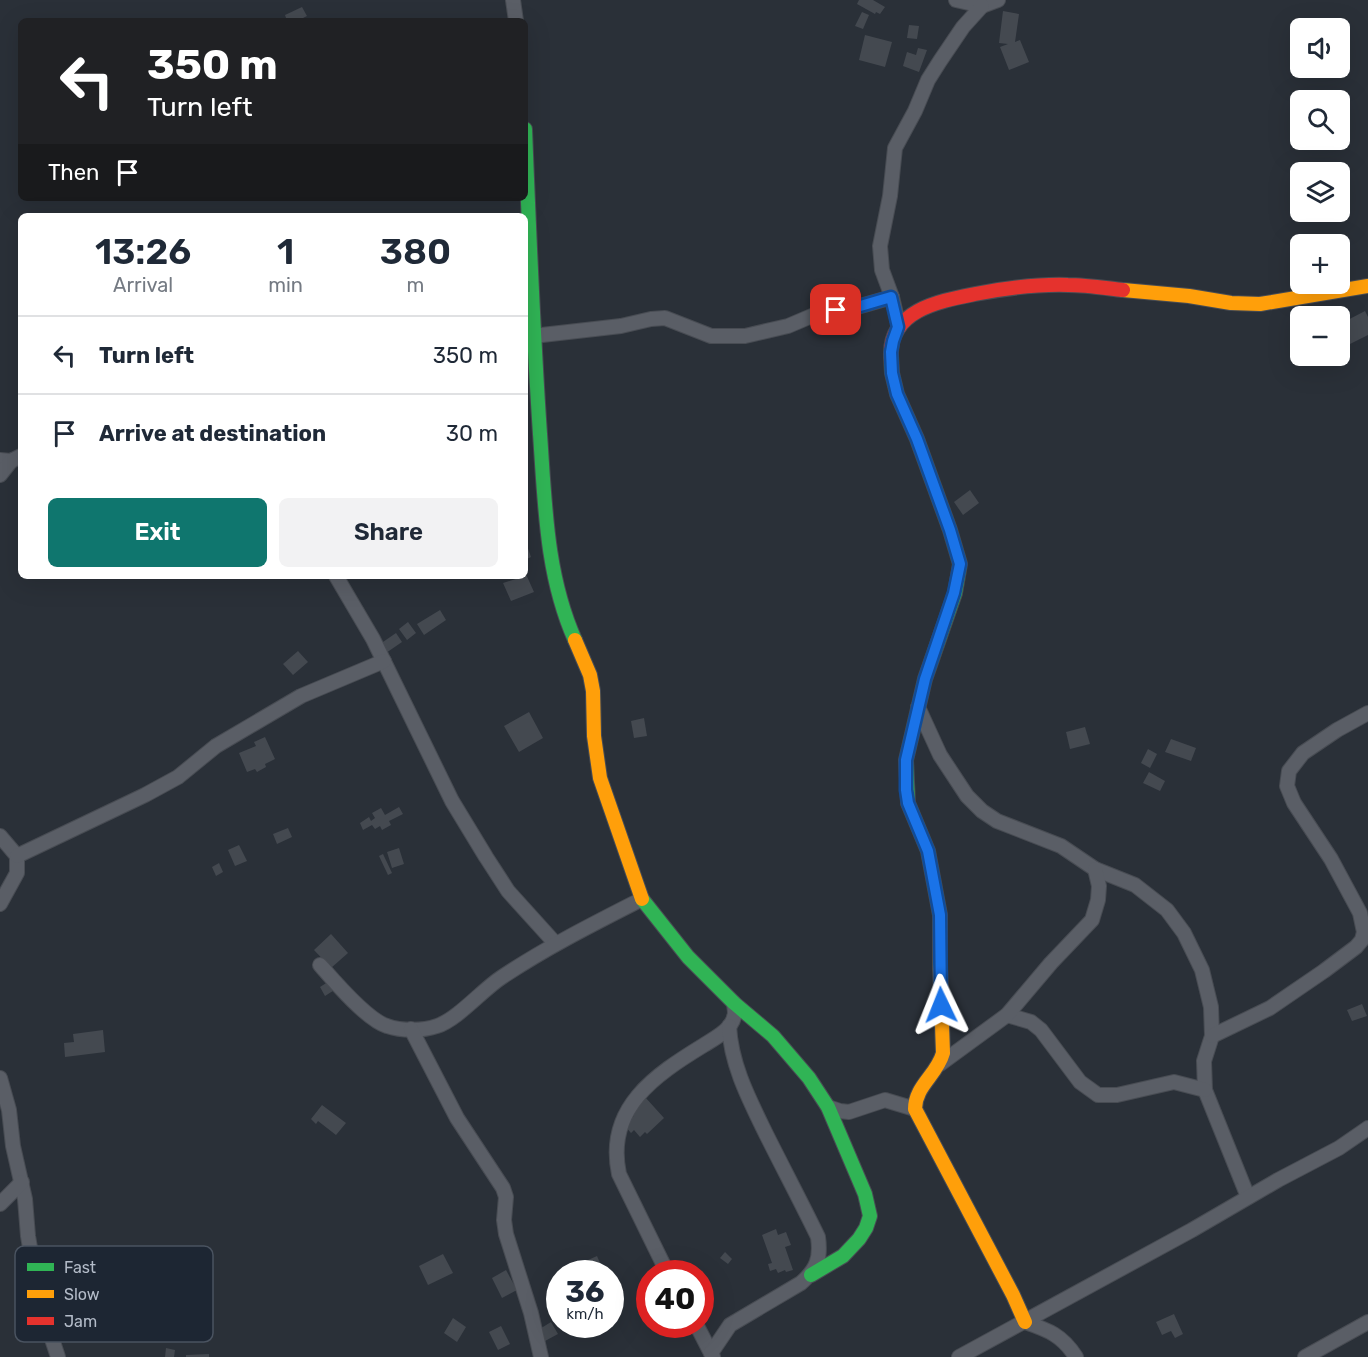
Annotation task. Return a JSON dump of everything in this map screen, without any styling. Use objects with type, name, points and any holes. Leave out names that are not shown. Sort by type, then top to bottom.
[{"type":"street","points":[[513,0],[516,18]]},
{"type":"street","points":[[956,0],[982,6]]},
{"type":"street","points":[[898,327],[882,270],[880,246],[890,196],[895,148],[915,111],[928,80],[963,27],[982,6],[998,0]]},
{"type":"street","points":[[528,201],[533,336],[531,399],[554,578],[569,627],[590,675],[593,691],[594,736],[600,778],[625,854],[642,899],[688,957],[734,1003],[780,1043],[809,1078],[828,1107],[866,1194],[870,1216],[859,1239],[843,1256],[730,1325],[712,1355]]},
{"type":"street","points":[[940,1064],[943,1053],[943,1035],[939,955],[940,915],[928,851],[908,803],[906,760],[925,679],[954,593],[960,564],[917,439],[897,394],[892,373],[891,352],[898,327],[914,313],[935,302],[1009,287],[1068,285],[1189,296],[1231,303],[1260,304],[1368,286]]},
{"type":"street","points":[[533,336],[621,326],[665,318],[711,336],[745,336],[788,326],[821,312],[857,307],[891,297]]},
{"type":"street","points":[[0,475],[11,459]]},
{"type":"street","points":[[338,579],[384,661],[452,801],[508,891],[555,943]]},
{"type":"street","points":[[17,856],[178,777],[216,746],[301,696],[384,661]]},
{"type":"street","points":[[918,707],[940,755],[967,796],[982,811],[997,821],[1061,846],[1095,869],[1135,885],[1167,910],[1184,933],[1202,970],[1211,1008],[1212,1036],[1204,1061],[1205,1090],[1248,1197]]},
{"type":"street","points":[[1212,1036],[1270,1008],[1332,965],[1362,940],[1364,932],[1360,913],[1331,859],[1294,803],[1287,786],[1289,771],[1303,753],[1368,713]]},
{"type":"street","points":[[0,837],[17,856],[17,873],[0,904]]},
{"type":"street","points":[[1076,1357],[1068,1344],[1058,1335],[1024,1322],[1013,1295],[915,1109],[915,1098],[940,1064],[1006,1015],[1092,920],[1099,893],[1095,869]]},
{"type":"street","points":[[320,965],[342,990],[384,1025],[397,1029],[431,1028],[447,1022],[488,987],[555,943],[642,899]]},
{"type":"street","points":[[661,1260],[619,1174],[616,1157],[620,1129],[632,1102],[659,1074],[716,1038],[729,1026],[735,1016],[734,1003]]},
{"type":"street","points":[[1006,1015],[1031,1022],[1041,1030],[1080,1082],[1098,1095],[1117,1095],[1174,1082],[1205,1090]]},
{"type":"street","points":[[729,1026],[731,1049],[748,1098],[818,1237],[820,1251],[811,1275]]},
{"type":"street","points":[[411,1029],[457,1118],[503,1188],[506,1197],[504,1220],[506,1234],[531,1313],[541,1357]]},
{"type":"street","points":[[0,1078],[9,1110],[30,1246]]},
{"type":"street","points":[[828,1107],[840,1112],[849,1112],[885,1100],[915,1109]]},
{"type":"street","points":[[962,1356],[1339,1148],[1368,1128]]},
{"type":"street","points":[[0,1204],[21,1182]]},
{"type":"street","points":[[1305,1357],[1368,1322]]},
{"type":"street","points":[[703,1338],[712,1355]]},
{"type":"street","points":[[53,1342],[58,1357]]},
{"type":"building","points":[[859,0],[873,0],[885,7],[880,14],[876,12],[875,14],[857,4]]},
{"type":"building","points":[[302,7],[307,16],[286,18],[285,15]]},
{"type":"building","points":[[1003,11],[1019,14],[1015,42],[1020,40],[1029,62],[1009,70],[1000,47],[1008,44],[999,43]]},
{"type":"building","points":[[862,12],[869,15],[863,29],[855,26]]},
{"type":"building","points":[[909,25],[919,26],[917,39],[907,38]]},
{"type":"building","points":[[865,35],[892,42],[885,67],[859,60]]},
{"type":"building","points":[[918,48],[927,50],[919,72],[903,66],[907,52],[916,55]]},
{"type":"building","points":[[1365,311],[1368,317],[1368,335],[1350,344],[1350,319]]},
{"type":"building","points":[[970,490],[979,503],[963,515],[954,502]]},
{"type":"building","points":[[528,579],[534,592],[511,601],[503,583]]},
{"type":"building","points":[[440,610],[446,620],[424,635],[417,624]]},
{"type":"building","points":[[408,622],[416,633],[407,640],[399,629]]},
{"type":"building","points":[[396,633],[402,642],[386,653],[380,644]]},
{"type":"building","points":[[298,651],[308,662],[293,675],[283,664]]},
{"type":"building","points":[[529,712],[543,738],[519,752],[504,726]]},
{"type":"building","points":[[644,718],[647,736],[634,738],[631,721]]},
{"type":"building","points":[[1085,727],[1090,744],[1070,749],[1066,732]]},
{"type":"building","points":[[265,737],[275,759],[265,764],[266,767],[257,772],[255,769],[247,772],[239,753],[256,746],[254,742]]},
{"type":"building","points":[[1171,739],[1196,748],[1191,761],[1165,752]]},
{"type":"building","points":[[1148,749],[1157,754],[1150,768],[1141,763]]},
{"type":"building","points":[[1149,772],[1165,781],[1160,791],[1143,783]]},
{"type":"building","points":[[399,807],[403,814],[389,821],[391,825],[382,830],[380,826],[375,829],[372,825],[363,830],[360,823],[369,817],[371,821],[375,818],[372,813],[381,808],[385,815]]},
{"type":"building","points":[[288,828],[292,837],[277,844],[273,834]]},
{"type":"building","points":[[239,845],[247,861],[235,866],[228,850]]},
{"type":"building","points":[[399,848],[404,864],[392,868],[387,852]]},
{"type":"building","points":[[383,854],[392,873],[388,875],[379,856]]},
{"type":"building","points":[[219,863],[223,872],[216,876],[212,867]]},
{"type":"building","points":[[331,934],[348,953],[331,968],[314,950]]},
{"type":"building","points":[[331,980],[336,989],[325,996],[320,987]]},
{"type":"building","points":[[1362,1004],[1367,1016],[1352,1021],[1347,1010]]},
{"type":"building","points":[[103,1030],[105,1052],[65,1057],[64,1043],[74,1042],[73,1034]]},
{"type":"building","points":[[645,1097],[664,1118],[647,1134],[645,1132],[640,1137],[634,1130],[631,1133],[624,1125],[634,1116],[630,1111]]},
{"type":"building","points":[[322,1105],[346,1123],[336,1135],[318,1121],[316,1124],[311,1119]]},
{"type":"building","points":[[776,1229],[778,1235],[786,1232],[791,1245],[785,1247],[793,1270],[778,1273],[776,1269],[770,1271],[768,1264],[772,1263],[762,1235]]},
{"type":"building","points":[[725,1252],[732,1259],[728,1264],[720,1258]]},
{"type":"building","points":[[443,1254],[453,1273],[428,1285],[419,1266]]},
{"type":"building","points":[[506,1270],[517,1290],[502,1298],[492,1278]]},
{"type":"building","points":[[1174,1314],[1183,1334],[1175,1338],[1171,1331],[1162,1335],[1156,1322]]},
{"type":"building","points":[[453,1318],[466,1327],[457,1342],[444,1333]]},
{"type":"building","points":[[546,1325],[546,1338],[551,1338],[545,1341],[538,1330]]},
{"type":"building","points":[[501,1326],[510,1344],[498,1350],[489,1332]]},
{"type":"building","points":[[166,1348],[175,1350],[174,1357],[165,1357]]},
{"type":"building","points":[[209,1354],[209,1357],[186,1357],[186,1355]]},
{"type":"traffic: fast","points":[[528,197],[535,358],[548,539],[558,590],[575,640]]},
{"type":"traffic: fast","points":[[891,356],[897,394],[917,439],[960,564],[955,593],[925,679],[906,760],[908,803],[928,851],[940,915],[940,968]]},
{"type":"traffic: fast","points":[[642,899],[688,957],[734,1003],[773,1036],[809,1078],[828,1107],[865,1194],[870,1216],[859,1239],[843,1256],[811,1275]]},
{"type":"traffic: slow","points":[[1123,290],[1189,296],[1231,303],[1260,304],[1368,286]]},
{"type":"traffic: slow","points":[[575,640],[590,675],[593,691],[594,736],[600,778],[642,899]]},
{"type":"traffic: slow","points":[[940,968],[943,1053],[936,1068],[922,1087],[915,1109],[1025,1322]]},
{"type":"traffic: jam","points":[[891,356],[893,340],[898,328],[907,318],[919,310],[947,300],[998,290],[1044,285],[1123,290]]},
{"type":"route","points":[[836,310],[857,307],[891,297],[898,327],[891,352],[892,373],[897,394],[917,439],[960,564],[954,593],[925,679],[906,760],[908,803],[928,851],[940,915],[941,1005]]}]
